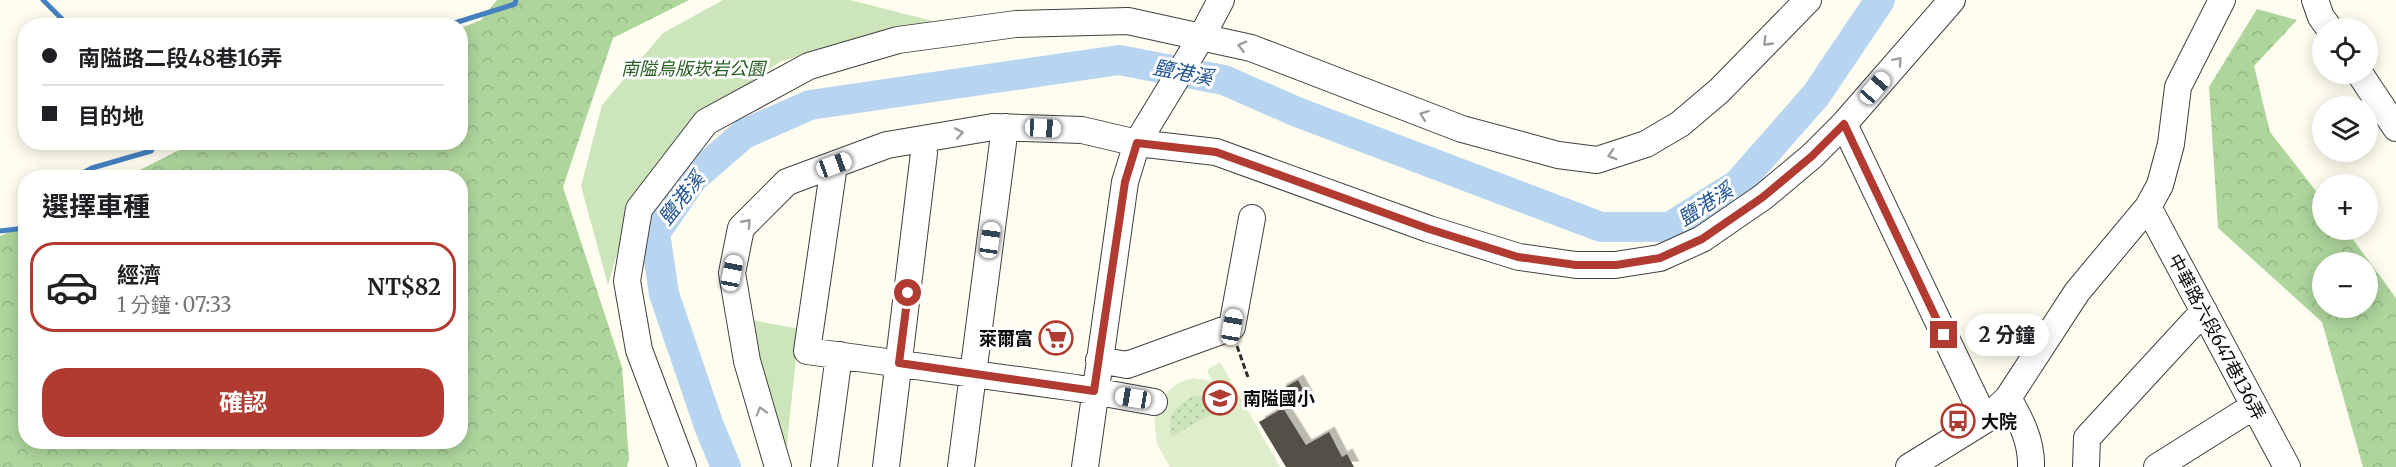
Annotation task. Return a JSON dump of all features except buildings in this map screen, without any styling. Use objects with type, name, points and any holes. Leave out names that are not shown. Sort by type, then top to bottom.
[{"type":"street","points":[[1085,467],[1125,182],[1137,143],[1202,36],[1221,0]]},
{"type":"street","points":[[683,467],[639,350],[627,281],[639,209],[706,122],[809,66],[898,40],[1016,24],[1128,21],[1251,48],[1462,129],[1558,155],[1597,160],[1646,144],[1680,124],[1719,91],[1808,0]]},
{"type":"street","points":[[778,467],[747,362],[732,273],[741,228],[787,182],[887,145],[993,127],[1082,130],[1137,143],[1216,152],[1429,229],[1518,257],[1576,265],[1616,265],[1660,258],[1702,239],[1772,190],[1812,156],[1844,124],[1952,0]]},
{"type":"street","points":[[1909,467],[1984,420],[2008,398],[2077,292],[2148,207],[2160,185],[2171,144],[2178,87],[2222,0]]},
{"type":"street","points":[[2315,0],[2322,18]]},
{"type":"street","points":[[2367,84],[2396,128]]},
{"type":"street","points":[[1844,124],[1984,420]]},
{"type":"street","points":[[961,467],[1005,127]]},
{"type":"street","points":[[886,467],[924,153]]},
{"type":"street","points":[[834,165],[807,351],[1094,391],[1154,402]]},
{"type":"street","name":"中華路六段647巷136弄","points":[[2148,207],[2287,467]]},
{"type":"street","points":[[1099,360],[1127,365],[1232,327],[1252,218]]},
{"type":"street","points":[[2086,467],[2087,438],[2204,311]]},
{"type":"street","points":[[824,467],[839,355]]},
{"type":"street","points":[[2008,398],[2023,424],[2031,467]]},
{"type":"street","points":[[2157,467],[2254,406]]},
{"type":"path","points":[[1232,327],[1249,380]]},
{"type":"green space","points":[[497,0],[689,0],[613,38],[563,187],[622,367],[629,459],[627,467],[0,467],[0,236],[18,228],[18,449],[468,449],[468,170],[140,170],[179,150],[468,150],[468,25],[481,20]]},
{"type":"green space","name":"南隘烏版崁岩公園","points":[[723,0],[850,0],[933,21],[781,61],[689,124],[635,192],[608,285],[581,186],[602,105],[663,33]]},
{"type":"green space","points":[[2257,9],[2297,20],[2254,66],[2270,132],[2312,186],[2312,240],[2353,240],[2362,252],[2312,252],[2312,313],[2218,228],[2209,87]]},
{"type":"green space","points":[[2378,274],[2396,298],[2396,467],[2363,467],[2322,322],[2318,318],[2378,318]]},
{"type":"green space","points":[[747,319],[799,329],[786,453]]},
{"type":"green space","points":[[1220,362],[1280,467],[1170,467],[1157,444],[1154,419],[1168,391],[1178,383],[1193,378],[1212,381],[1207,370]],"holes":[[[1193,395],[1210,396],[1223,408],[1171,437],[1170,423],[1173,412]]]},
{"type":"green space","points":[[1193,395],[1210,396],[1223,408],[1170,438],[1173,412]]},
{"type":"waterway","points":[[43,0],[61,18]]},
{"type":"waterway","points":[[468,19],[515,4],[516,0]]},
{"type":"waterway","name":"鹽港溪","points":[[726,467],[709,426],[664,294],[655,233],[693,178],[744,134],[810,105],[1119,60],[1224,80],[1297,112],[1601,227],[1670,227],[1738,184],[1816,95],[1880,0]]},
{"type":"waterway","points":[[88,170],[152,150]]},
{"type":"waterway","points":[[0,231],[18,229]]},
{"type":"place","name":"萊爾富","points":[[1056,338]]},
{"type":"place","name":"南隘國小","points":[[1220,398]]},
{"type":"place","name":"大院","points":[[1958,421]]},
{"type":"route","points":[[908,293],[899,363],[1094,391],[1125,182],[1137,143],[1216,152],[1429,229],[1518,257],[1576,265],[1616,265],[1660,258],[1702,239],[1763,197],[1812,156],[1844,124],[1944,335]]}]
